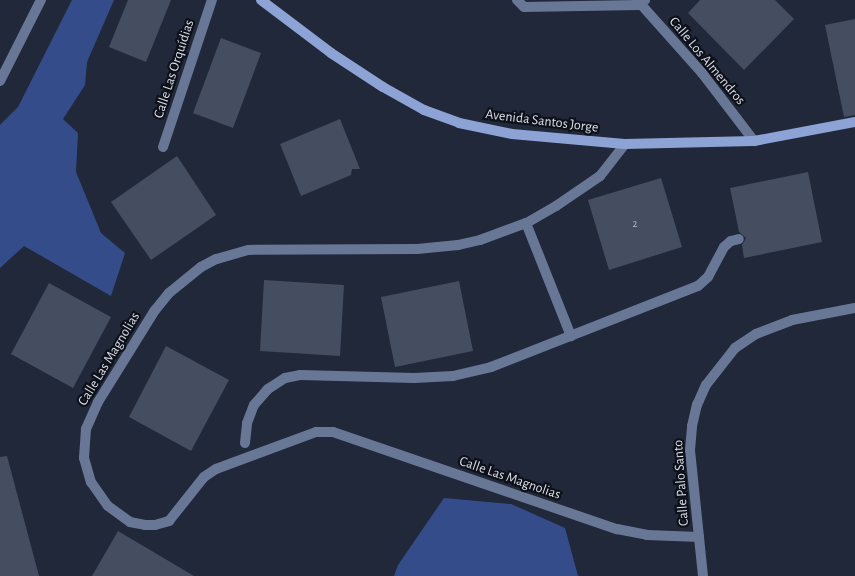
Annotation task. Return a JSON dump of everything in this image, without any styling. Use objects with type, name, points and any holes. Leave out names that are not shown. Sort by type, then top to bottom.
[{"type":"main road","name":"Avenida Santos Jorge","points":[[261,0],[331,53],[384,87],[424,110],[459,124],[512,134],[625,144],[754,141],[855,122]]},
{"type":"street","points":[[0,81],[41,0]]},
{"type":"street","name":"Calle Las Orquídias","points":[[163,147],[212,0]]},
{"type":"street","points":[[517,0],[524,8],[641,2]]},
{"type":"street","name":"Calle Los Almendros","points":[[641,2],[702,74],[754,141]]},
{"type":"street","name":"Calle Las Magnolias","points":[[625,144],[600,176],[556,206],[526,223],[495,236],[458,245],[416,249],[248,250],[216,259],[201,267],[169,293],[155,310],[91,416],[85,436],[84,458],[91,482],[98,495],[117,514],[130,522],[155,525],[169,521],[204,477],[216,469],[316,432],[333,432],[618,529],[647,535],[699,537]]},
{"type":"street","points":[[526,223],[571,336]]},
{"type":"street","points":[[245,444],[247,423],[254,405],[268,389],[285,378],[300,375],[414,378],[453,376],[491,367],[698,286],[708,276],[724,247],[731,241],[739,239]]},
{"type":"street","name":"Calle Palo Santo","points":[[703,576],[690,450],[692,426],[697,405],[706,385],[734,348],[764,331],[792,320],[855,308]]},
{"type":"shaded area","points":[[72,0],[114,0],[87,62],[85,85],[63,119],[78,133],[76,172],[101,233],[125,253],[111,296],[24,246],[0,268],[0,125],[18,107]]},
{"type":"shaded area","points":[[444,498],[511,504],[565,528],[578,576],[394,576],[398,565]]},
{"type":"building","points":[[128,0],[171,0],[146,62],[109,47]]},
{"type":"building","points":[[700,0],[775,0],[794,19],[744,70],[688,13]]},
{"type":"building","points":[[855,19],[855,115],[844,117],[825,25]]},
{"type":"building","points":[[221,38],[261,53],[233,128],[193,113]]},
{"type":"building","points":[[340,119],[360,169],[352,169],[351,175],[301,196],[280,144]]},
{"type":"building","points":[[177,156],[216,215],[151,260],[111,202]]},
{"type":"building","points":[[808,172],[822,242],[744,258],[742,245],[746,238],[739,232],[730,188]]},
{"type":"building","points":[[661,178],[682,247],[609,270],[588,200]]},
{"type":"building","points":[[264,280],[344,285],[340,356],[260,351]]},
{"type":"building","points":[[459,281],[473,351],[395,367],[381,297]]},
{"type":"building","points":[[49,283],[111,317],[73,388],[11,354]]},
{"type":"building","points":[[166,346],[229,380],[191,451],[129,417]]},
{"type":"building","points":[[7,456],[39,576],[0,576],[0,457]]},
{"type":"building","points":[[118,531],[194,576],[92,576]]}]
